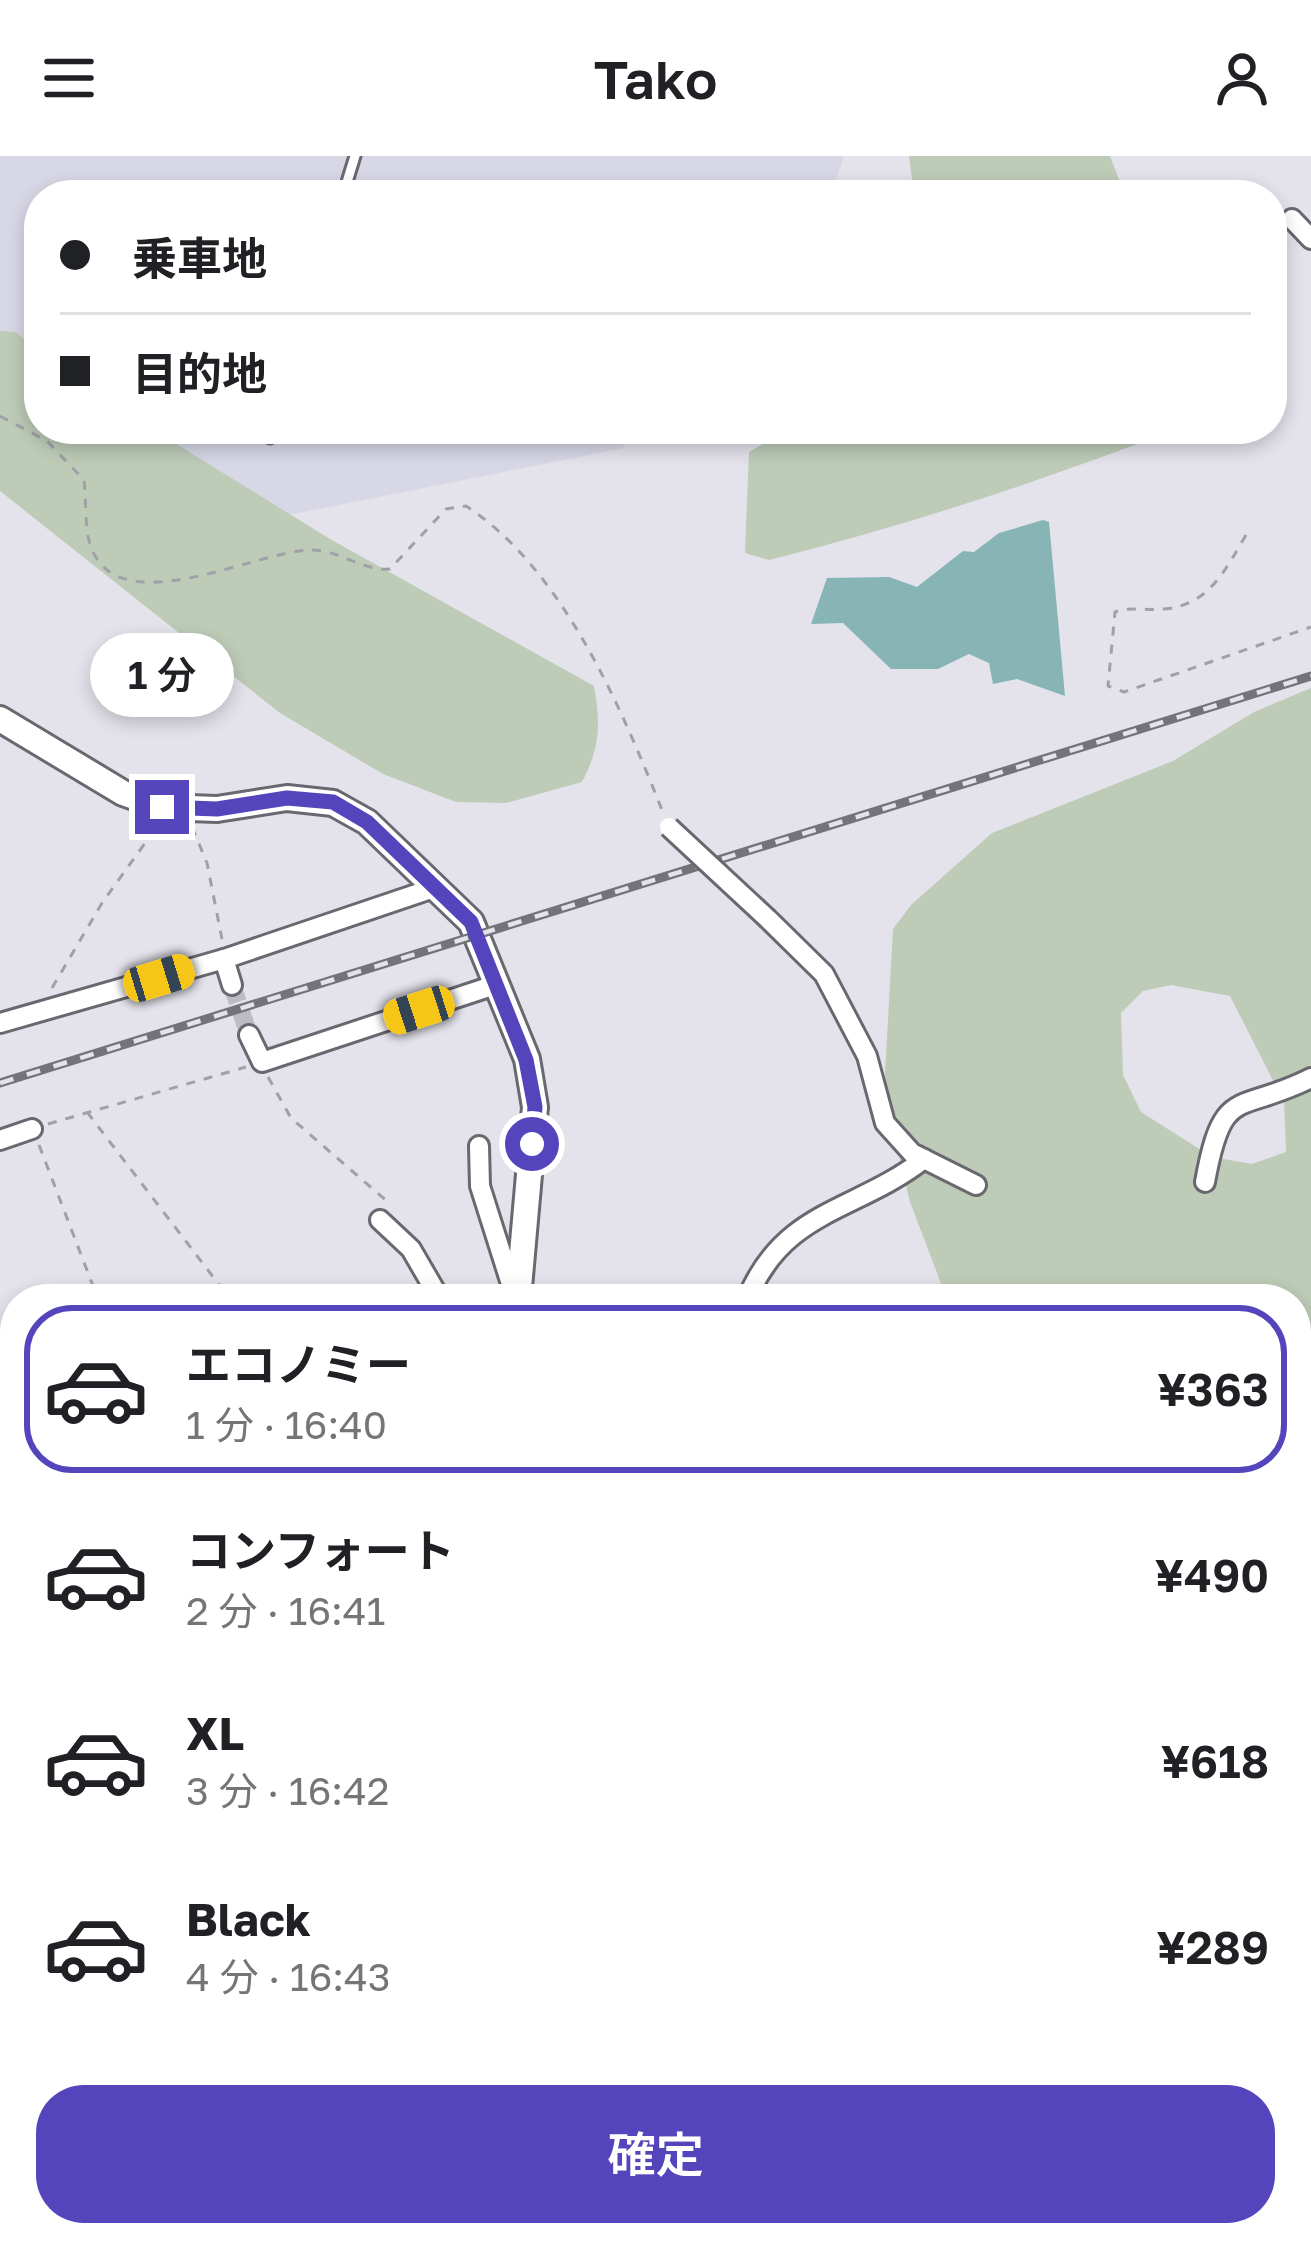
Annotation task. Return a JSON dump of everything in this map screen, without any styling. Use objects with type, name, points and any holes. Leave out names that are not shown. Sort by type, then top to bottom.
[{"type":"street","points":[[1292,219],[1311,238]]},
{"type":"street","points":[[0,719],[123,793],[175,807],[287,798],[333,802],[367,822],[471,922],[526,1060],[535,1107],[519,1284]]},
{"type":"street","points":[[669,827],[824,974],[867,1056],[885,1124],[924,1160],[976,1185]]},
{"type":"street","points":[[0,1023],[224,959],[434,888]]},
{"type":"street","points":[[224,959],[232,985]]},
{"type":"street","points":[[249,1035],[262,1062],[498,983]]},
{"type":"street","points":[[1204,1181],[1220,1121],[1238,1102],[1311,1078]]},
{"type":"street","points":[[0,1140],[32,1129]]},
{"type":"street","points":[[478,1146],[480,1186],[511,1284]]},
{"type":"street","points":[[753,1284],[762,1262],[784,1242],[924,1160]]},
{"type":"street","points":[[380,1220],[411,1250],[431,1284]]},
{"type":"path","points":[[50,444],[85,480],[88,540],[106,567],[153,586],[313,549],[368,570],[390,569],[446,509],[466,506],[494,525],[556,602],[620,703],[669,827]]},
{"type":"path","points":[[1246,535],[1213,589],[1198,599],[1161,610],[1115,612],[1108,686],[1124,692],[1311,627]]},
{"type":"path","points":[[44,1010],[43,1001],[101,903],[175,807],[216,897],[224,959]]},
{"type":"path","points":[[92,1284],[32,1129],[262,1062],[291,1118],[401,1218]]},
{"type":"path","points":[[86,1111],[219,1284]]},
{"type":"shaded area","points":[[0,156],[844,156],[836,180],[24,180],[24,424],[0,415]]},
{"type":"shaded area","points":[[909,156],[1110,156],[1119,180],[912,180]]},
{"type":"shaded area","points":[[0,331],[15,332],[24,339],[24,444],[176,444],[330,539],[594,686],[597,736],[582,782],[506,803],[456,802],[383,774],[280,713],[0,491]]},
{"type":"shaded area","points":[[75,444],[624,444],[623,448],[269,519]]},
{"type":"shaded area","points":[[763,444],[1136,444],[974,501],[769,560],[745,553],[749,452]]},
{"type":"shaded area","points":[[1049,522],[1065,696],[1017,679],[993,684],[989,663],[969,654],[938,669],[891,669],[843,623],[811,624],[827,578],[889,577],[917,587],[963,551],[974,552],[999,533]]},
{"type":"shaded area","points":[[1311,688],[1311,1284],[941,1284],[910,1202],[884,1092],[893,929],[911,905],[992,833],[1173,761],[1254,712]],"holes":[[[1171,985],[1230,996],[1284,1102],[1286,1152],[1252,1164],[1212,1157],[1141,1112],[1123,1075],[1121,1013],[1143,991]]]},
{"type":"tunnel","points":[[232,985],[249,1035]]},
{"type":"railway","points":[[0,1083],[1311,676]]},
{"type":"route","points":[[162,807],[217,809],[287,798],[333,802],[367,822],[471,922],[526,1060],[535,1107],[532,1144]]}]
